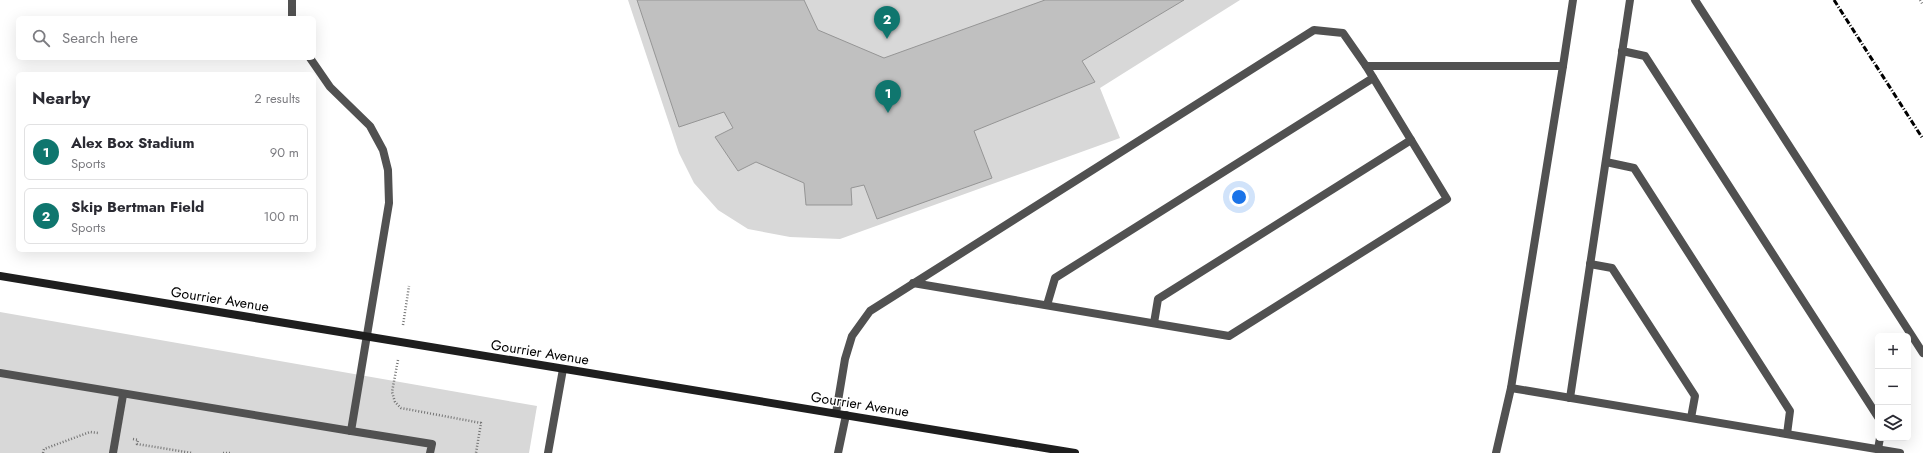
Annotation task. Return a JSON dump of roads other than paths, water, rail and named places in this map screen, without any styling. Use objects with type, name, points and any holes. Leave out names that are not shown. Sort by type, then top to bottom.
[{"type":"main road","name":"Gourrier Avenue","points":[[0,276],[1075,453]]},
{"type":"lane","points":[[292,0],[292,16]]},
{"type":"lane","points":[[1496,453],[1511,388],[1573,0]]},
{"type":"lane","points":[[1570,398],[1630,0]]},
{"type":"lane","points":[[1695,0],[1923,353]]},
{"type":"lane","points":[[836,413],[845,359],[852,336],[870,311],[913,283],[1314,30],[1343,33],[1366,66],[1447,199],[1229,336],[913,283]]},
{"type":"lane","points":[[1622,51],[1645,56],[1875,411]]},
{"type":"lane","points":[[311,60],[330,87],[370,126],[384,150],[388,170],[389,203],[351,431]]},
{"type":"lane","points":[[1366,66],[1563,66]]},
{"type":"lane","points":[[1047,305],[1055,278],[1373,78]]},
{"type":"lane","points":[[1154,323],[1158,299],[1410,140]]},
{"type":"lane","points":[[1606,162],[1634,168],[1790,411],[1787,434]]},
{"type":"lane","points":[[1590,264],[1612,268],[1617,275],[1695,396],[1691,418]]},
{"type":"lane","points":[[548,453],[563,369]]},
{"type":"lane","points":[[0,374],[432,444],[430,453]]},
{"type":"lane","points":[[1511,388],[1900,453]]},
{"type":"lane","points":[[113,453],[123,395]]},
{"type":"lane","points":[[838,453],[846,415]]},
{"type":"lane","points":[[1878,449],[1879,441]]},
{"type":"railway","points":[[1834,0],[1923,139]]},
{"type":"place","name":"Skip Bertman Field","points":[[887,39]]},
{"type":"place","name":"Alex Box Stadium","points":[[888,113]]}]
